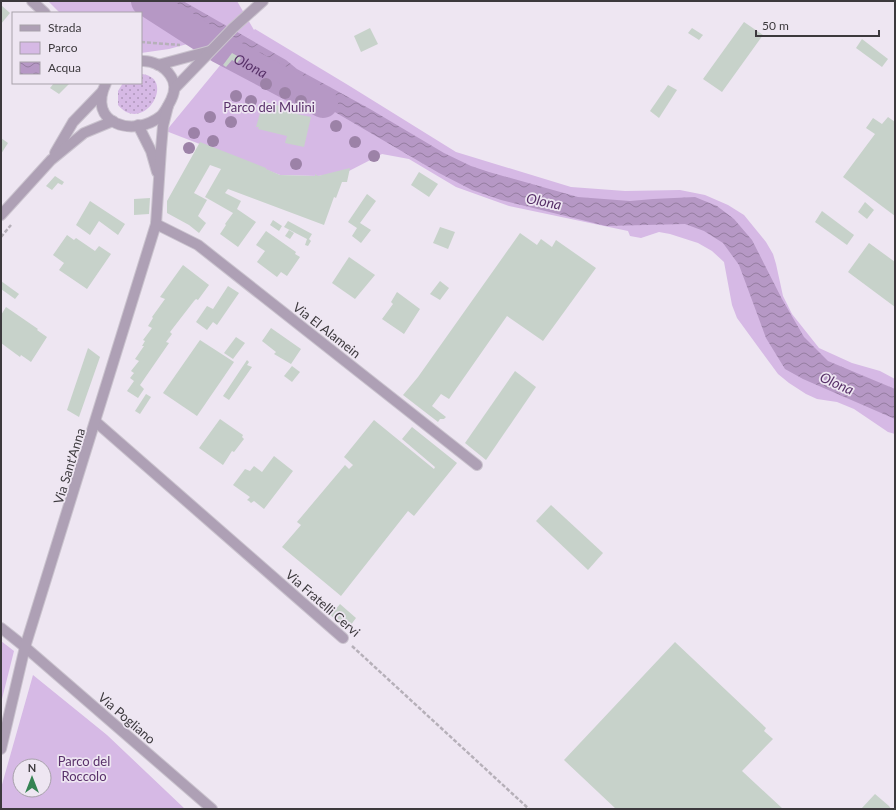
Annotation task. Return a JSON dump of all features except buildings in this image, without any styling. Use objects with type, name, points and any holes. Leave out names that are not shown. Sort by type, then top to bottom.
[{"type":"street","points":[[32,1],[44,12]]},
{"type":"street","points":[[104,86],[102,108],[106,117],[122,126],[151,122],[161,115],[168,106],[175,88],[260,2]]},
{"type":"street","points":[[158,65],[210,51]]},
{"type":"street","points":[[142,61],[158,65],[167,70],[172,78],[175,88]]},
{"type":"street","points":[[51,160],[73,122],[104,86]]},
{"type":"street","name":"Via Sant'Anna","points":[[1,749],[26,647],[156,224],[161,149],[168,106]]},
{"type":"street","points":[[1,215],[51,160],[84,133],[113,121]]},
{"type":"street","name":"Via Sant'Anna","points":[[138,125],[153,157],[159,190]]},
{"type":"street","name":"Via El Alamein","points":[[156,224],[198,245],[477,465]]},
{"type":"street","name":"Via Fratelli Cervi","points":[[96,422],[343,638]]},
{"type":"street","name":"Via Pogliano","points":[[1,628],[26,647],[212,809]]},
{"type":"path","name":"Via Fratelli Cervi","points":[[343,638],[529,809]]},
{"type":"green space","name":"Parco dei Mulini","points":[[48,1],[237,1],[254,30],[255,29],[348,85],[456,152],[571,187],[625,191],[680,190],[705,195],[728,205],[744,215],[766,242],[773,254],[783,296],[792,314],[819,348],[852,363],[880,371],[895,379],[895,434],[888,432],[854,409],[837,402],[817,399],[806,394],[778,374],[737,318],[732,305],[724,262],[712,251],[698,243],[659,232],[641,238],[630,236],[628,231],[509,206],[456,187],[409,159],[382,154],[347,172],[318,176],[280,175],[166,131],[227,57],[252,33],[226,57],[191,43],[169,49],[142,53],[142,12],[59,12]]},
{"type":"green space","points":[[142,74],[152,77],[157,84],[157,93],[153,102],[146,110],[138,114],[128,113],[118,105],[118,91],[122,84],[142,84]]},
{"type":"green space","points":[[1,641],[14,651],[1,703]]},
{"type":"green space","name":"Parco del Roccolo","points":[[33,675],[107,735],[185,809],[1,809],[1,788]]},
{"type":"water","points":[[141,1],[183,1],[286,60],[297,69],[370,109],[444,153],[471,166],[578,197],[630,201],[695,197],[717,206],[734,219],[752,240],[782,299],[804,337],[828,361],[895,389],[895,419],[803,379],[785,369],[766,338],[739,265],[723,243],[704,231],[685,224],[606,226],[501,200],[472,190],[439,173]]},
{"type":"waterway","name":"Olona","points":[[146,1],[219,48],[323,103]]}]
